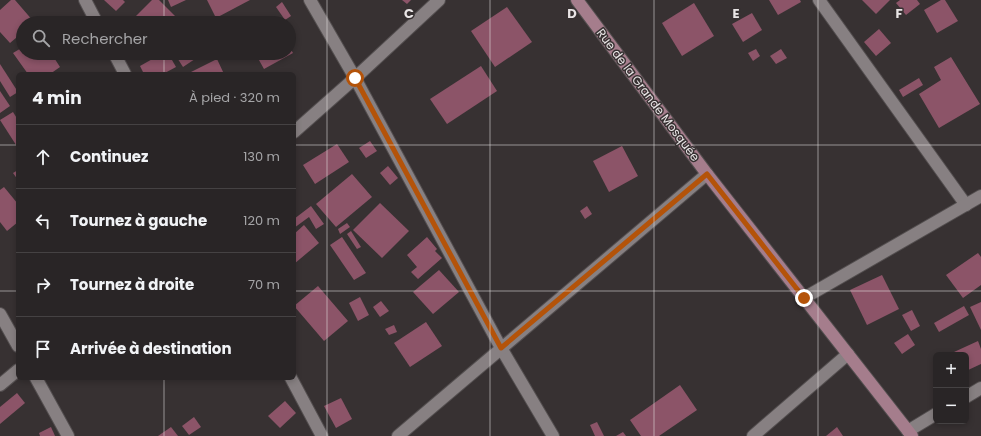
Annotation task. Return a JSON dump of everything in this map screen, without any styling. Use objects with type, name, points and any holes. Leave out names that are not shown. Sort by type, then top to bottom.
[{"type":"street","points":[[85,0],[93,16]]},
{"type":"street","points":[[310,0],[355,78],[501,348],[553,436]]},
{"type":"street","points":[[296,130],[439,0]]},
{"type":"street","name":"Rue de la Grande Mosquée","points":[[577,0],[707,174],[910,433]]},
{"type":"street","points":[[819,0],[966,205]]},
{"type":"street","points":[[118,60],[124,72]]},
{"type":"street","points":[[398,436],[707,174]]},
{"type":"street","points":[[804,298],[981,196]]},
{"type":"street","points":[[0,314],[16,342]]},
{"type":"street","points":[[753,436],[848,354]]},
{"type":"street","points":[[0,385],[16,372]]},
{"type":"street","points":[[37,380],[68,436]]},
{"type":"street","points":[[291,380],[322,436]]},
{"type":"street","points":[[969,395],[981,388]]},
{"type":"street","points":[[910,433],[933,416]]},
{"type":"building","points":[[11,0],[15,0],[29,16],[16,16],[16,38],[10,43],[0,32],[0,10]]},
{"type":"building","points":[[104,0],[123,0],[125,2],[116,11]]},
{"type":"building","points":[[152,0],[159,0],[175,16],[136,16]]},
{"type":"building","points":[[168,0],[186,0],[171,7]]},
{"type":"building","points":[[207,0],[250,0],[220,16],[215,16]]},
{"type":"building","points":[[402,0],[411,0],[407,4]]},
{"type":"building","points":[[769,0],[800,0],[801,2],[778,15]]},
{"type":"building","points":[[862,0],[890,0],[876,14]]},
{"type":"building","points":[[900,0],[917,0],[920,4],[906,15],[896,3]]},
{"type":"building","points":[[941,0],[945,0],[958,21],[937,33],[924,10]]},
{"type":"building","points":[[282,2],[291,16],[282,16],[276,7]]},
{"type":"building","points":[[694,3],[714,36],[682,56],[662,23]]},
{"type":"building","points":[[507,7],[532,42],[495,67],[471,31]]},
{"type":"building","points":[[752,13],[762,30],[743,42],[732,24]]},
{"type":"building","points":[[879,29],[891,43],[876,56],[864,42]]},
{"type":"building","points":[[756,49],[760,56],[753,61],[748,53]]},
{"type":"building","points":[[781,49],[787,58],[776,64],[770,56]]},
{"type":"building","points":[[951,57],[980,104],[939,128],[919,94],[941,80],[934,67]]},
{"type":"building","points":[[18,60],[56,60],[60,67],[53,72],[27,72]]},
{"type":"building","points":[[151,60],[172,60],[176,67],[167,72],[143,72],[140,66]]},
{"type":"building","points":[[178,60],[194,60],[183,67]]},
{"type":"building","points":[[217,60],[223,72],[191,72]]},
{"type":"building","points":[[259,60],[280,60],[264,69]]},
{"type":"building","points":[[0,64],[16,89],[16,93],[10,97],[0,81]]},
{"type":"building","points":[[481,66],[497,91],[447,124],[430,99]]},
{"type":"building","points":[[919,78],[923,85],[903,97],[899,90]]},
{"type":"building","points":[[0,91],[10,106],[0,113]]},
{"type":"building","points":[[13,112],[16,117],[16,145],[0,120]]},
{"type":"building","points":[[370,141],[377,151],[366,158],[359,148]]},
{"type":"building","points":[[337,144],[349,162],[315,184],[303,165]]},
{"type":"building","points":[[622,146],[638,176],[609,192],[593,161]]},
{"type":"building","points":[[388,166],[398,178],[390,185],[380,173]]},
{"type":"building","points":[[352,174],[372,197],[336,227],[316,204]]},
{"type":"building","points":[[4,187],[16,202],[16,224],[7,231],[0,222],[0,190]]},
{"type":"building","points":[[380,203],[409,231],[382,258],[353,230]]},
{"type":"building","points":[[311,206],[324,224],[316,229],[309,217],[296,227],[296,217]]},
{"type":"building","points":[[587,206],[592,214],[585,219],[580,211]]},
{"type":"building","points":[[347,223],[350,227],[340,234],[338,229]]},
{"type":"building","points":[[304,225],[319,243],[296,262],[296,232]]},
{"type":"building","points":[[351,231],[361,247],[357,249],[347,234]]},
{"type":"building","points":[[342,237],[366,273],[354,280],[330,245]]},
{"type":"building","points":[[427,237],[437,249],[435,251],[442,258],[418,279],[411,272],[417,267],[407,255]]},
{"type":"building","points":[[978,253],[981,257],[981,285],[963,298],[946,275]]},
{"type":"building","points":[[439,270],[459,292],[433,314],[413,292]]},
{"type":"building","points":[[882,275],[899,309],[867,325],[850,290]]},
{"type":"building","points":[[318,286],[348,321],[324,341],[296,308],[296,304]]},
{"type":"building","points":[[360,297],[369,315],[358,321],[349,303]]},
{"type":"building","points":[[381,301],[389,311],[380,317],[373,307]]},
{"type":"building","points":[[981,302],[981,330],[970,307]]},
{"type":"building","points":[[964,306],[969,315],[939,332],[934,323]]},
{"type":"building","points":[[912,310],[920,326],[911,331],[902,315]]},
{"type":"building","points":[[426,322],[442,346],[410,367],[394,343]]},
{"type":"building","points":[[394,325],[397,332],[389,335],[385,329]]},
{"type":"building","points":[[908,334],[915,345],[902,354],[894,343]]},
{"type":"building","points":[[978,341],[981,349],[981,364],[969,370],[969,352],[954,352]]},
{"type":"building","points":[[680,385],[697,410],[659,436],[641,436],[630,420]]},
{"type":"building","points":[[17,393],[25,403],[0,424],[0,407]]},
{"type":"building","points":[[341,398],[352,419],[336,428],[324,406]]},
{"type":"building","points":[[285,401],[296,413],[280,428],[268,416]]},
{"type":"building","points":[[194,417],[201,427],[189,435],[182,426]]},
{"type":"building","points":[[597,422],[604,436],[595,436],[590,425]]},
{"type":"building","points":[[51,427],[55,436],[40,436],[39,433]]},
{"type":"building","points":[[171,427],[178,436],[158,436]]},
{"type":"building","points":[[837,427],[843,436],[826,436]]},
{"type":"building","points":[[623,432],[626,436],[616,436]]},
{"type":"route","points":[[355,78],[501,348],[707,174],[804,298]]}]
